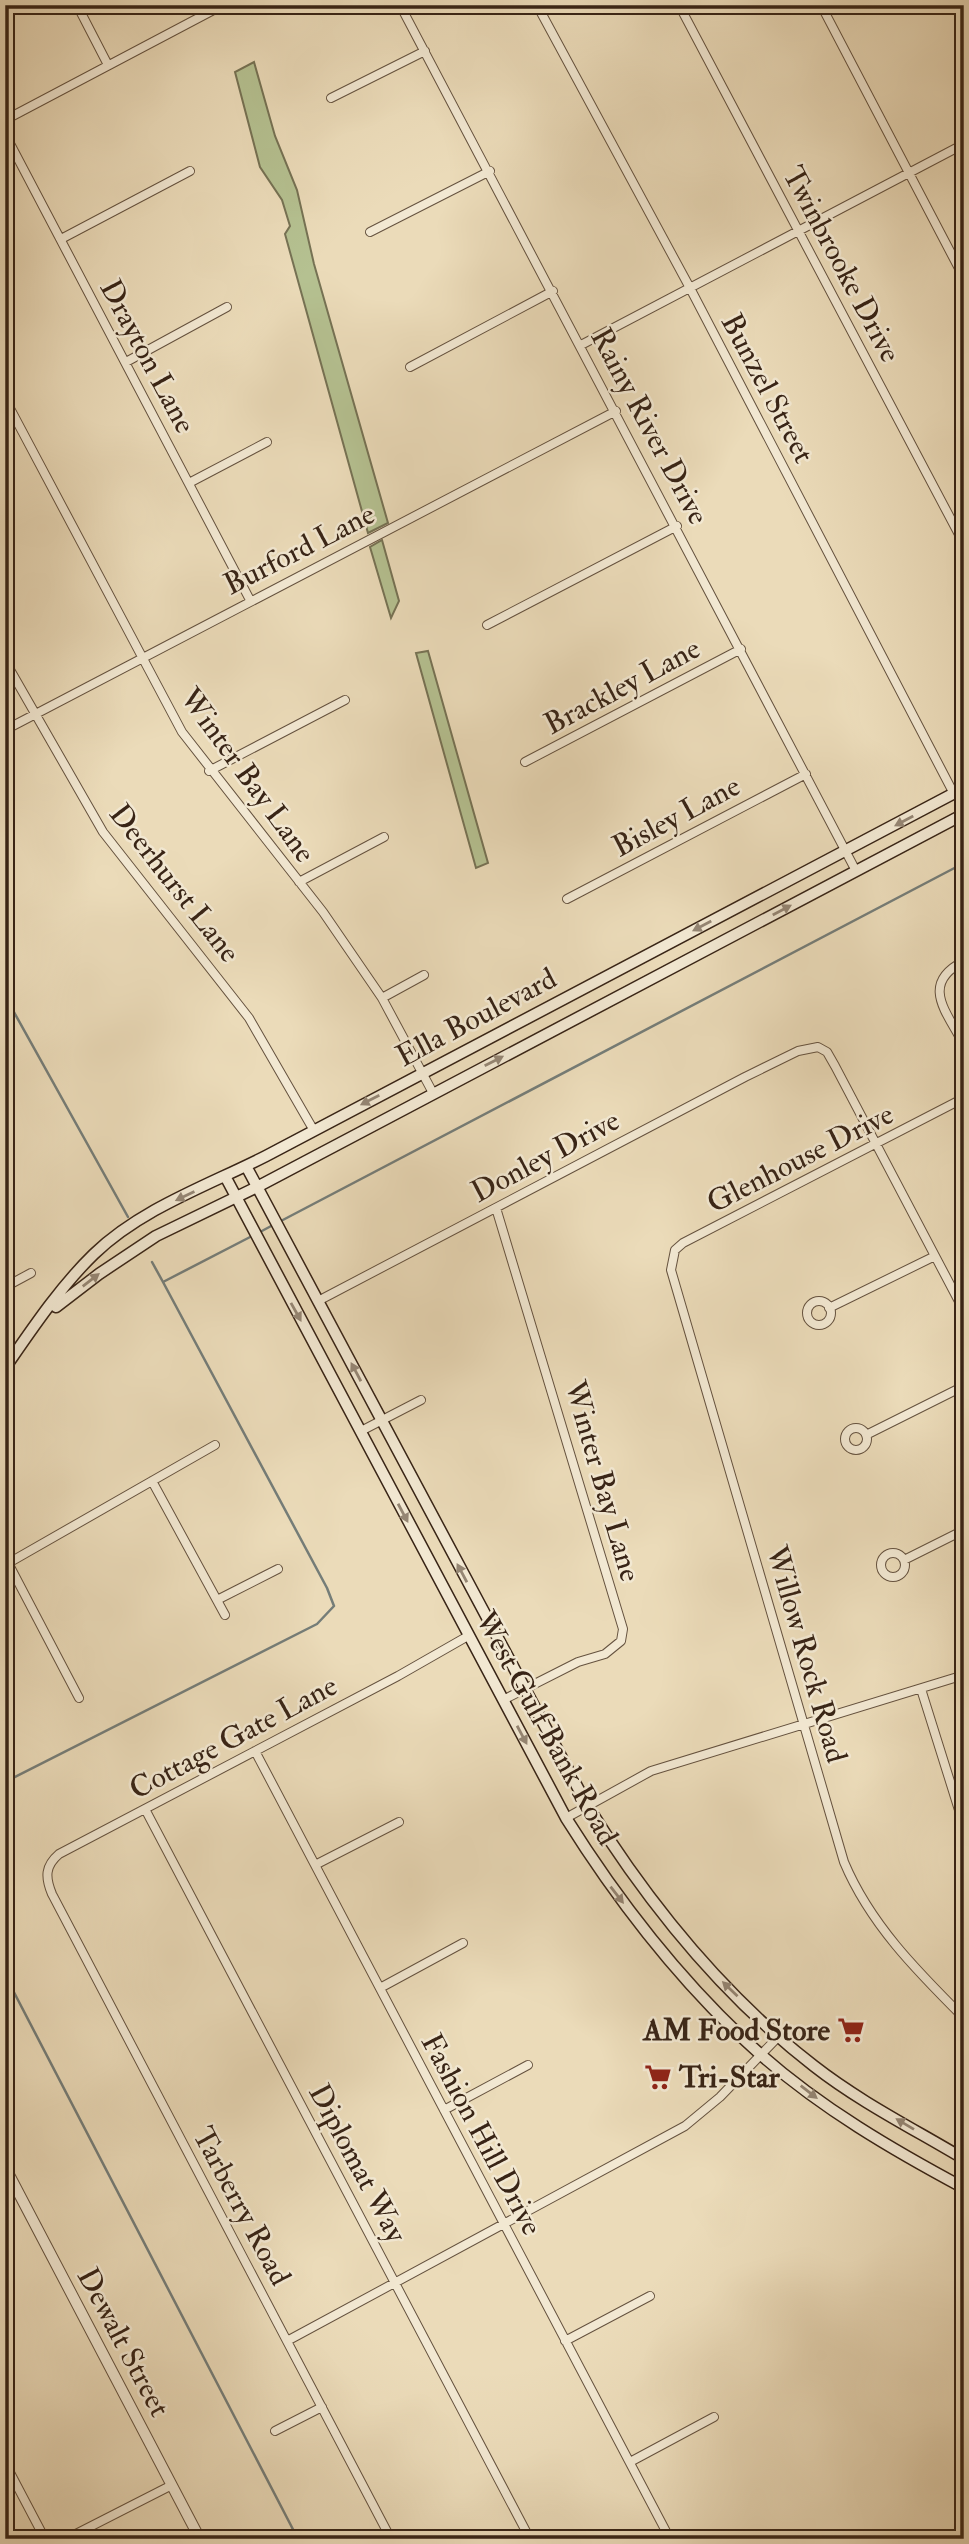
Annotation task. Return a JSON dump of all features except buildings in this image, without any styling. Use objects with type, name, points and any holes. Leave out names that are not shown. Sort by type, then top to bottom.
[{"type":"main road","name":"Ella Boulevard","points":[[5,1368],[38,1322],[95,1254],[149,1214],[246,1166],[959,791]]},
{"type":"main road","name":"Ella Boulevard","points":[[38,1322],[99,1274],[156,1236],[257,1187],[964,814]]},
{"type":"main road","name":"West Gulf Bank Road","points":[[246,1166],[587,1805],[665,1918],[713,1973],[779,2036],[836,2082],[964,2159]]},
{"type":"main road","name":"West Gulf Bank Road","points":[[225,1176],[246,1221],[566,1818],[606,1881],[647,1934],[761,2055],[819,2100],[879,2140],[962,2183]]},
{"type":"main road","points":[[647,1934],[665,1918]]},
{"type":"street","points":[[77,5],[108,65]]},
{"type":"street","points":[[5,120],[223,5]]},
{"type":"street","name":"Rainy River Drive","points":[[400,5],[677,526],[856,871]]},
{"type":"street","name":"Bunzel Street","points":[[537,5],[959,791]]},
{"type":"street","name":"Twinbrooke Drive","points":[[679,5],[964,544]]},
{"type":"street","points":[[821,5],[964,278]]},
{"type":"street","points":[[960,5],[964,13]]},
{"type":"street","points":[[331,98],[425,51]]},
{"type":"street","name":"Drayton Lane","points":[[5,134],[250,600]]},
{"type":"street","points":[[581,345],[964,144]]},
{"type":"street","points":[[370,232],[490,171]]},
{"type":"street","points":[[61,239],[190,172]]},
{"type":"street","points":[[410,367],[553,291]]},
{"type":"street","points":[[125,362],[227,307]]},
{"type":"street","name":"Winter Bay Lane","points":[[5,400],[182,732],[209,771],[299,881],[382,999],[433,1093]]},
{"type":"street","name":"Burford Lane","points":[[5,730],[615,411]]},
{"type":"street","points":[[189,483],[267,442]]},
{"type":"street","points":[[487,625],[677,526]]},
{"type":"street","name":"Brackley Lane","points":[[525,762],[741,649]]},
{"type":"street","name":"Deerhurst Lane","points":[[5,661],[33,715],[103,832],[249,1018],[313,1129]]},
{"type":"street","points":[[209,771],[345,700]]},
{"type":"street","name":"Bisley Lane","points":[[568,900],[806,774]]},
{"type":"street","points":[[299,881],[384,836]]},
{"type":"street","points":[[964,961],[943,976],[938,987],[940,1000],[964,1045]]},
{"type":"street","points":[[382,999],[424,975]]},
{"type":"street","name":"Donley Drive","points":[[318,1301],[810,1047],[818,1047],[827,1052],[876,1144]]},
{"type":"street","name":"Glenhouse Drive","points":[[671,1269],[675,1250],[683,1243],[964,1098]]},
{"type":"street","points":[[876,1144],[964,1311]]},
{"type":"street","name":"Winter Bay Lane","points":[[496,1208],[623,1629],[621,1641],[605,1654],[578,1662],[503,1700]]},
{"type":"street","points":[[829,1308],[935,1256]]},
{"type":"street","name":"Willow Rock Road","points":[[671,1269],[844,1862],[856,1889],[886,1934],[964,2018]]},
{"type":"street","points":[[5,1287],[31,1273]]},
{"type":"street","points":[[866,1435],[964,1386]]},
{"type":"street","points":[[360,1431],[421,1400]]},
{"type":"street","points":[[79,1698],[6,1561],[215,1445]]},
{"type":"street","points":[[152,1481],[225,1615]]},
{"type":"street","points":[[904,1560],[964,1530]]},
{"type":"street","points":[[217,1600],[278,1569]]},
{"type":"street","name":"Cottage Gate Lane","points":[[52,1894],[47,1881],[51,1861],[468,1636]]},
{"type":"street","points":[[566,1818],[651,1771],[964,1675]]},
{"type":"street","points":[[921,1689],[964,1826]]},
{"type":"street","name":"Fashion Hill Drive","points":[[255,1751],[670,2539]]},
{"type":"street","name":"Diplomat Way","points":[[145,1809],[530,2539]]},
{"type":"street","points":[[315,1865],[398,1822]]},
{"type":"street","name":"Tarberry Road","points":[[52,1894],[391,2539]]},
{"type":"street","points":[[380,1988],[463,1943]]},
{"type":"street","points":[[287,2341],[685,2126],[720,2097],[779,2036]]},
{"type":"street","points":[[444,2110],[528,2065]]},
{"type":"street","name":"Dewalt Street","points":[[5,2167],[200,2539]]},
{"type":"street","points":[[565,2341],[650,2296]]},
{"type":"street","points":[[275,2431],[322,2407]]},
{"type":"street","points":[[630,2462],[714,2417]]},
{"type":"street","points":[[5,2463],[45,2539]]},
{"type":"street","points":[[66,2539],[172,2486]]},
{"type":"green space","points":[[254,62],[275,136],[297,190],[314,264],[388,523],[368,533],[285,234],[290,226],[282,200],[260,167],[235,72]]},
{"type":"green space","points":[[382,540],[399,601],[391,618],[370,547]]},
{"type":"green space","points":[[428,651],[488,863],[476,868],[416,653]]},
{"type":"waterway","points":[[279,1222],[964,863]]},
{"type":"waterway","points":[[5,996],[128,1217]]},
{"type":"waterway","points":[[260,1232],[273,1225]]},
{"type":"waterway","points":[[5,1782],[317,1624],[334,1606],[327,1588],[163,1282],[254,1235]]},
{"type":"waterway","points":[[152,1262],[163,1282]]},
{"type":"waterway","points":[[5,1975],[298,2539]]},
{"type":"place","name":"AM Food Store","points":[[851,2030]]},
{"type":"place","name":"Tri-Star","points":[[658,2077]]}]
